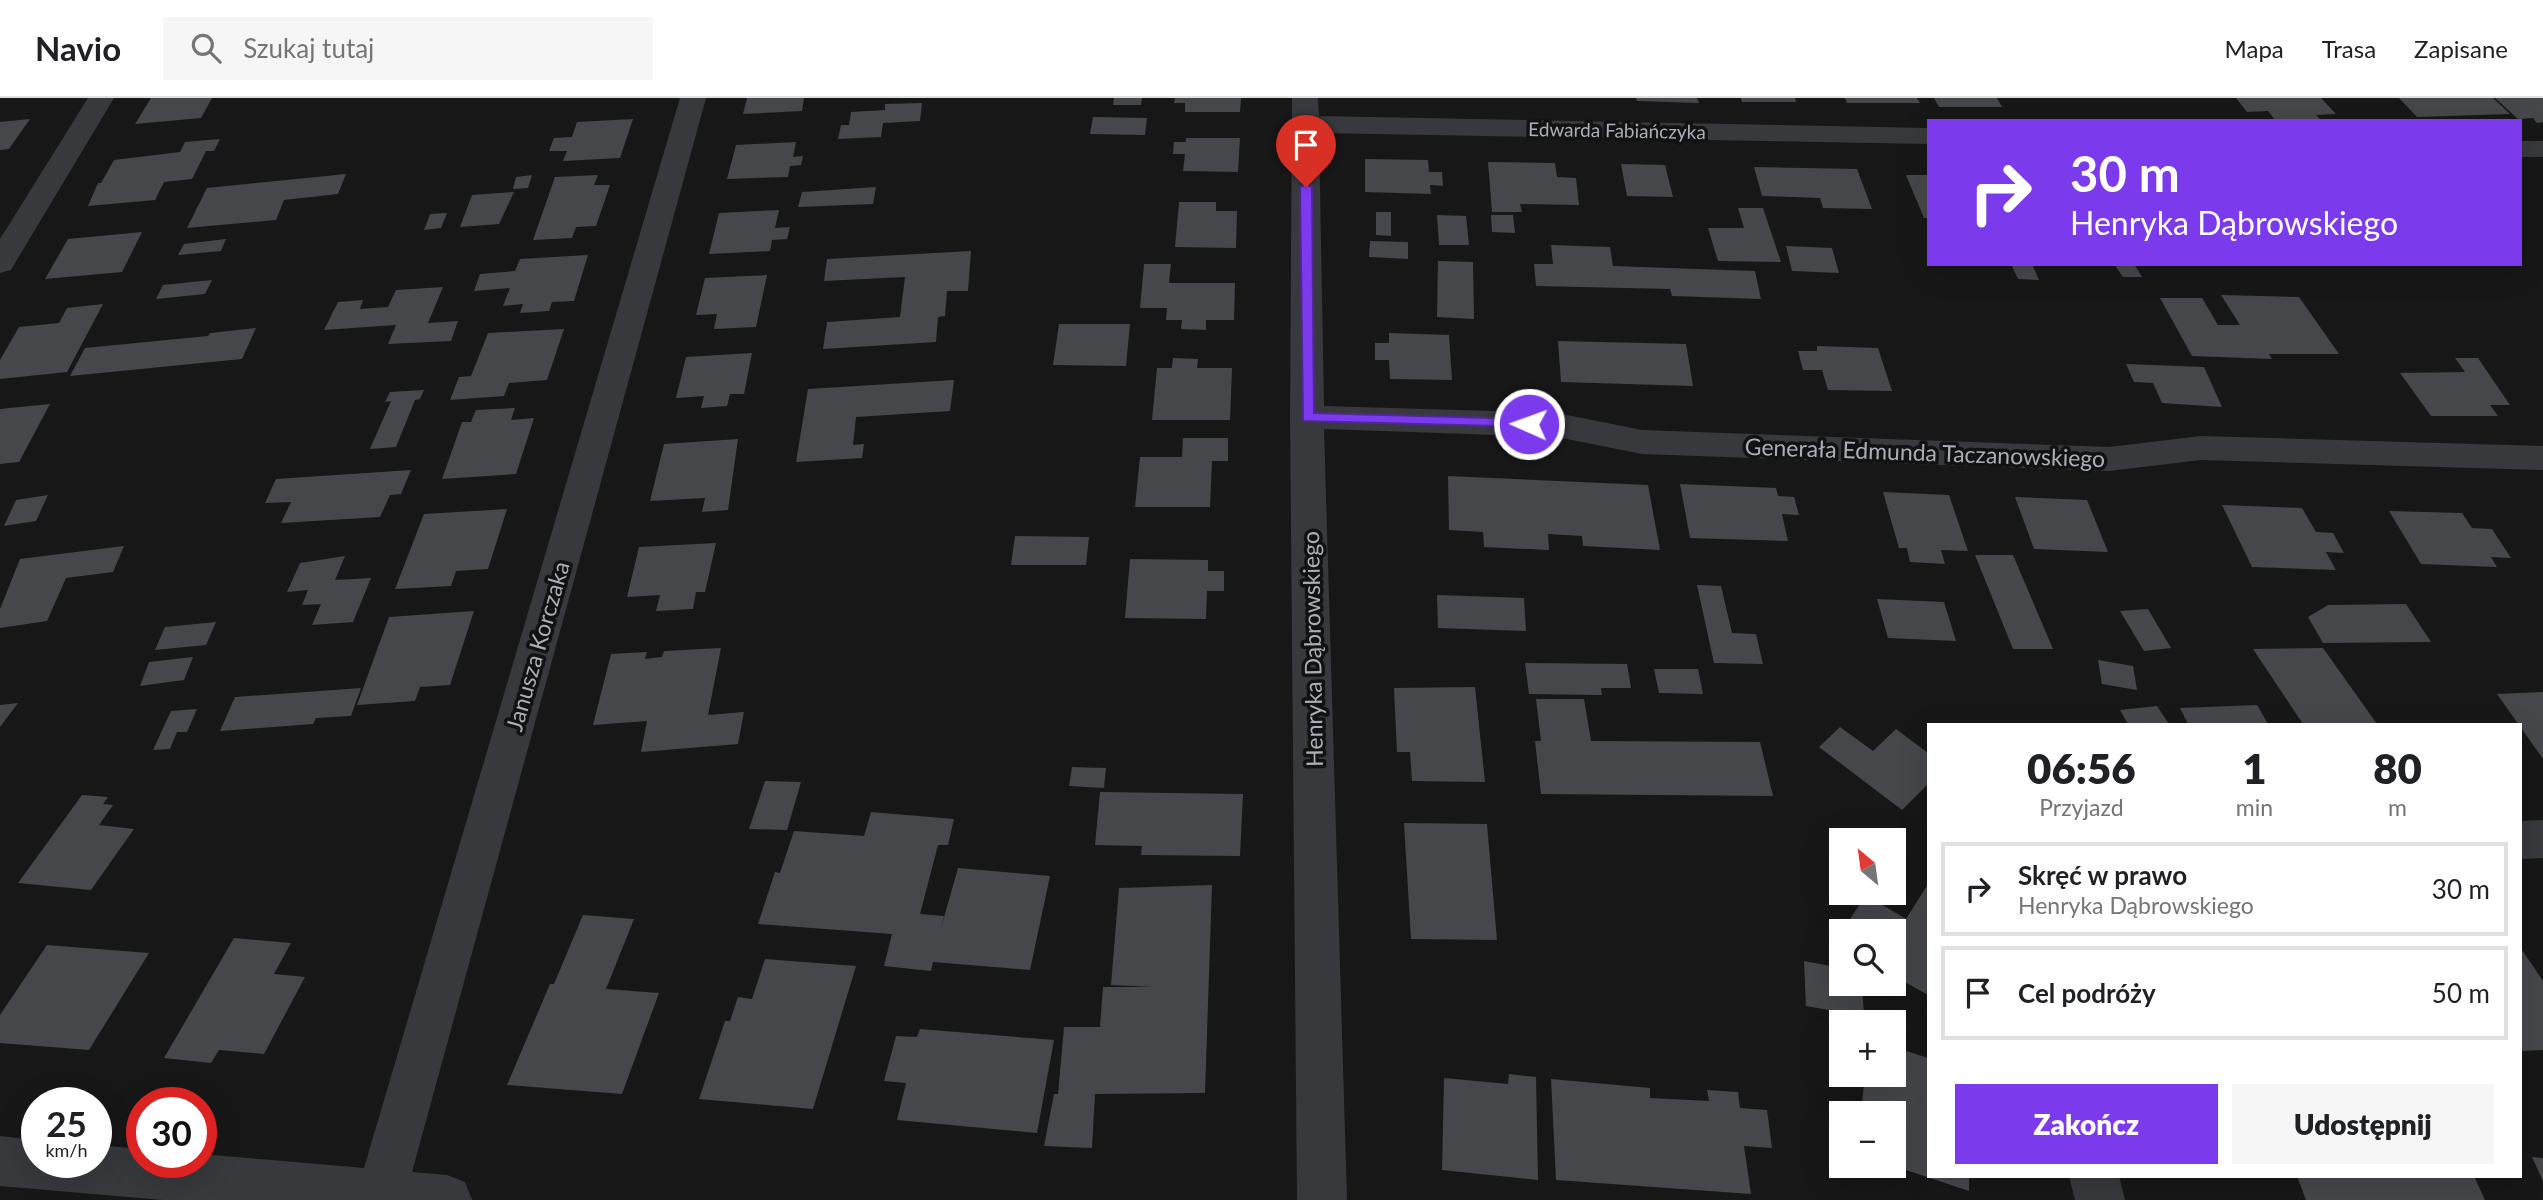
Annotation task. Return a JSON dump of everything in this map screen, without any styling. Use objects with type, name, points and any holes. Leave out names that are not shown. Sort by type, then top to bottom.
[{"type":"street","points":[[0,263],[101,98]]},
{"type":"street","name":"Janusza Korczaka","points":[[381,1194],[693,98]]},
{"type":"street","name":"Edwarda Fabiańczyka","points":[[1305,111],[1927,136]]},
{"type":"street","name":"Henryka Dąbrowskiego","points":[[1305,111],[1307,417],[1322,1200]]},
{"type":"street","points":[[2522,149],[2543,149]]},
{"type":"street","name":"Generała Edmunda Taczanowskiego","points":[[1307,417],[1557,425],[1643,442],[2082,458],[2109,458],[2200,448],[2543,458]]},
{"type":"street","points":[[2522,840],[2543,839]]},
{"type":"street","points":[[0,1161],[447,1200]]},
{"type":"street","points":[[2094,1178],[2100,1200]]},
{"type":"building","points":[[151,98],[212,98],[201,118],[135,124]]},
{"type":"building","points":[[747,98],[804,98],[802,111],[743,114]]},
{"type":"building","points":[[1114,98],[1142,98],[1141,105],[1113,105]]},
{"type":"building","points":[[1175,98],[1241,98],[1240,112],[1185,112],[1185,103],[1174,103]]},
{"type":"building","points":[[1636,98],[1697,98],[1699,103],[1637,101]]},
{"type":"building","points":[[1741,98],[1795,98],[1796,102],[1742,102]]},
{"type":"building","points":[[1845,98],[1917,98],[1920,103],[1847,103]]},
{"type":"building","points":[[1934,98],[1997,98],[2002,107],[1939,107]]},
{"type":"building","points":[[2236,98],[2321,98],[2336,114],[2316,115],[2320,119],[2274,119],[2268,111],[2247,112]]},
{"type":"building","points":[[2399,98],[2493,98],[2510,114],[2417,117]]},
{"type":"building","points":[[2495,98],[2543,98],[2543,122],[2537,123],[2533,118],[2518,119]]},
{"type":"building","points":[[922,103],[920,121],[883,123],[881,137],[838,139],[841,125],[849,125],[851,112],[885,110],[885,104]]},
{"type":"building","points":[[1093,117],[1147,118],[1145,135],[1090,134]]},
{"type":"building","points":[[30,119],[9,149],[0,150],[0,122]]},
{"type":"building","points":[[633,119],[620,158],[563,161],[567,151],[549,151],[554,138],[572,137],[577,122]]},
{"type":"building","points":[[1186,138],[1240,138],[1238,172],[1183,171],[1185,154],[1173,154],[1174,142],[1186,142]]},
{"type":"building","points":[[220,139],[214,151],[206,151],[192,179],[164,182],[155,200],[88,206],[98,183],[101,183],[114,160],[180,152],[185,142]]},
{"type":"building","points":[[796,142],[793,157],[803,156],[801,165],[790,166],[788,177],[727,179],[736,145]]},
{"type":"building","points":[[1365,159],[1428,160],[1429,172],[1442,172],[1443,186],[1430,185],[1431,194],[1365,192]]},
{"type":"building","points":[[1488,162],[1555,163],[1557,177],[1576,178],[1579,205],[1520,204],[1522,212],[1492,212]]},
{"type":"building","points":[[1621,164],[1665,165],[1673,197],[1627,196]]},
{"type":"building","points":[[1754,167],[1857,169],[1872,209],[1823,208],[1820,198],[1762,196]]},
{"type":"building","points":[[346,174],[338,194],[284,200],[276,220],[187,228],[207,188]]},
{"type":"building","points":[[532,175],[528,188],[513,189],[516,177]]},
{"type":"building","points":[[598,175],[594,185],[610,185],[596,226],[576,227],[572,238],[533,240],[555,177]]},
{"type":"building","points":[[1906,175],[1927,175],[1927,218],[1924,218]]},
{"type":"building","points":[[876,187],[873,204],[798,207],[802,192]]},
{"type":"building","points":[[514,192],[499,224],[460,227],[472,195]]},
{"type":"building","points":[[1179,202],[1216,202],[1216,211],[1237,211],[1236,248],[1175,247]]},
{"type":"building","points":[[1738,208],[1763,208],[1781,262],[1718,261],[1708,228],[1744,228]]},
{"type":"building","points":[[779,210],[775,228],[790,227],[787,239],[772,240],[770,251],[709,254],[719,213]]},
{"type":"building","points":[[1376,212],[1391,212],[1391,236],[1376,235]]},
{"type":"building","points":[[447,213],[441,228],[424,230],[430,214]]},
{"type":"building","points":[[1437,215],[1466,216],[1469,245],[1439,245]]},
{"type":"building","points":[[1491,215],[1513,215],[1515,233],[1492,232]]},
{"type":"building","points":[[142,232],[122,272],[45,279],[68,239]]},
{"type":"building","points":[[226,239],[221,251],[178,255],[184,244]]},
{"type":"building","points":[[1370,241],[1408,242],[1408,259],[1369,257]]},
{"type":"building","points":[[1551,245],[1610,247],[1613,266],[1755,271],[1761,299],[1672,296],[1670,289],[1536,286],[1534,264],[1553,264]]},
{"type":"building","points":[[1786,246],[1832,248],[1839,273],[1792,271]]},
{"type":"building","points":[[971,251],[968,291],[947,291],[945,316],[938,317],[936,342],[823,349],[827,322],[900,317],[905,277],[824,281],[827,259]]},
{"type":"building","points":[[588,255],[574,301],[552,302],[549,311],[520,313],[523,304],[503,306],[510,288],[474,291],[480,274],[515,271],[520,259]]},
{"type":"building","points":[[1438,261],[1473,262],[1474,319],[1437,317]]},
{"type":"building","points":[[1144,264],[1171,264],[1169,283],[1235,283],[1234,320],[1206,320],[1206,330],[1181,329],[1182,320],[1166,320],[1167,308],[1140,308]]},
{"type":"building","points":[[2012,266],[2033,266],[2039,280],[2018,279]]},
{"type":"building","points":[[2115,266],[2135,266],[2142,277],[2123,277]]},
{"type":"building","points":[[767,275],[756,327],[714,329],[717,314],[696,315],[705,278]]},
{"type":"building","points":[[212,280],[205,294],[156,299],[163,285]]},
{"type":"building","points":[[443,287],[428,323],[458,321],[451,341],[388,344],[396,325],[324,330],[338,302],[363,300],[360,309],[388,307],[396,290]]},
{"type":"building","points":[[2221,295],[2299,297],[2339,354],[2269,354],[2272,359],[2192,356],[2160,298],[2202,298],[2218,325],[2240,325]]},
{"type":"building","points":[[103,304],[67,372],[0,379],[0,360],[19,327],[59,323],[67,308]]},
{"type":"building","points":[[1059,324],[1130,324],[1126,366],[1053,365]]},
{"type":"building","points":[[256,328],[242,359],[70,376],[85,348],[208,336],[210,333]]},
{"type":"building","points":[[564,329],[547,380],[509,383],[504,396],[450,400],[459,377],[471,376],[488,333]]},
{"type":"building","points":[[1389,333],[1449,335],[1452,380],[1390,379],[1389,360],[1375,360],[1375,343],[1389,343]]},
{"type":"building","points":[[1558,341],[1686,344],[1693,386],[1561,382]]},
{"type":"building","points":[[1817,346],[1878,348],[1892,391],[1828,390],[1822,370],[1803,370],[1798,351],[1817,351]]},
{"type":"building","points":[[752,353],[744,394],[730,394],[727,406],[701,408],[704,396],[676,398],[686,357]]},
{"type":"building","points":[[1173,358],[1198,359],[1197,368],[1232,368],[1230,420],[1152,420],[1157,368],[1172,368]]},
{"type":"building","points":[[2455,358],[2478,358],[2510,405],[2490,405],[2498,416],[2431,416],[2400,373],[2465,372]]},
{"type":"building","points":[[2126,364],[2204,367],[2222,407],[2162,403],[2153,383],[2134,382]]},
{"type":"building","points":[[954,380],[950,411],[856,417],[853,445],[864,444],[862,458],[796,462],[808,389]]},
{"type":"building","points":[[424,390],[420,399],[415,400],[396,447],[370,449],[391,401],[385,402],[390,392]]},
{"type":"building","points":[[50,404],[19,462],[0,464],[0,409]]},
{"type":"building","points":[[515,408],[511,420],[534,418],[516,474],[442,479],[462,422],[471,422],[476,410]]},
{"type":"building","points":[[1183,438],[1228,438],[1228,461],[1212,461],[1210,507],[1135,507],[1140,457],[1182,457]]},
{"type":"building","points":[[738,439],[728,510],[702,512],[705,498],[650,501],[664,444]]},
{"type":"building","points":[[411,470],[401,494],[390,495],[380,517],[281,523],[291,502],[265,503],[276,479]]},
{"type":"building","points":[[1448,476],[1648,485],[1660,550],[1583,546],[1582,536],[1548,534],[1549,550],[1484,547],[1483,532],[1449,530]]},
{"type":"building","points":[[1680,484],[1776,488],[1778,496],[1794,497],[1799,515],[1782,514],[1788,541],[1690,538]]},
{"type":"building","points":[[1883,492],[1949,495],[1968,551],[1941,550],[1945,564],[1910,562],[1907,548],[1899,548]]},
{"type":"building","points":[[48,495],[36,521],[4,526],[16,500]]},
{"type":"building","points":[[2015,497],[2087,500],[2108,552],[2034,549]]},
{"type":"building","points":[[2222,505],[2302,508],[2316,532],[2333,533],[2344,553],[2326,552],[2336,570],[2252,567]]},
{"type":"building","points":[[507,509],[488,569],[456,571],[451,586],[395,589],[424,514]]},
{"type":"building","points":[[2389,511],[2462,513],[2472,528],[2492,529],[2511,558],[2491,557],[2497,567],[2421,564]]},
{"type":"building","points":[[1015,536],[1089,537],[1086,565],[1011,565]]},
{"type":"building","points":[[716,543],[705,592],[696,592],[693,609],[656,611],[660,595],[627,597],[639,547]]},
{"type":"building","points":[[124,546],[113,572],[66,578],[47,621],[0,628],[0,609],[20,559]]},
{"type":"building","points":[[1975,555],[2013,555],[2053,649],[2013,649]]},
{"type":"building","points":[[345,556],[335,580],[371,578],[353,622],[312,625],[321,604],[302,605],[308,590],[287,592],[300,563]]},
{"type":"building","points":[[1130,559],[1208,560],[1208,571],[1224,571],[1224,591],[1207,591],[1206,619],[1125,618]]},
{"type":"building","points":[[1697,585],[1721,586],[1732,633],[1756,634],[1763,664],[1714,663]]},
{"type":"building","points":[[1437,595],[1524,598],[1526,631],[1438,628]]},
{"type":"building","points":[[1877,599],[1944,602],[1956,641],[1888,638]]},
{"type":"building","points":[[2406,604],[2431,642],[2323,643],[2308,617],[2328,605]]},
{"type":"building","points":[[2148,609],[2171,648],[2144,651],[2120,611]]},
{"type":"building","points":[[474,611],[450,685],[420,687],[415,701],[357,705],[389,617]]},
{"type":"building","points":[[216,622],[206,645],[155,650],[165,627]]},
{"type":"building","points":[[721,648],[708,715],[744,712],[738,744],[641,752],[647,721],[593,725],[611,654],[647,652],[645,659],[662,657],[664,651]]},
{"type":"building","points":[[2323,648],[2376,723],[2302,723],[2253,649]]},
{"type":"building","points":[[193,657],[184,680],[140,686],[149,662]]},
{"type":"building","points":[[2098,660],[2133,666],[2137,690],[2102,684]]},
{"type":"building","points":[[1525,663],[1627,664],[1631,688],[1601,688],[1602,695],[1529,694]]},
{"type":"building","points":[[1654,669],[1698,669],[1703,694],[1659,693]]},
{"type":"building","points":[[1475,687],[1485,782],[1412,781],[1410,752],[1397,752],[1394,688]]},
{"type":"building","points":[[361,688],[351,716],[316,718],[313,724],[220,731],[235,697]]},
{"type":"building","points":[[2543,692],[2543,759],[2522,729],[2522,723],[2518,723],[2497,694]]},
{"type":"building","points":[[1536,699],[1584,699],[1591,741],[1760,742],[1773,796],[1541,794],[1535,741],[1541,741]]},
{"type":"building","points":[[18,703],[0,727],[0,705]]},
{"type":"building","points":[[2257,705],[2267,723],[2188,723],[2180,708]]},
{"type":"building","points":[[2157,706],[2168,723],[2127,723],[2120,710]]},
{"type":"building","points":[[197,709],[187,732],[177,732],[170,749],[153,750],[171,711]]},
{"type":"building","points":[[1840,727],[1873,751],[1896,729],[1927,752],[1927,785],[1902,810],[1819,747]]},
{"type":"building","points":[[1072,767],[1106,768],[1104,788],[1069,786]]},
{"type":"building","points":[[765,781],[801,782],[787,830],[749,829]]},
{"type":"building","points":[[1100,792],[1243,794],[1240,856],[1141,855],[1142,846],[1095,845]]},
{"type":"building","points":[[82,795],[108,797],[103,804],[113,805],[99,825],[134,829],[91,890],[18,883]]},
{"type":"building","points":[[871,812],[954,819],[948,845],[938,845],[920,914],[944,916],[941,928],[958,868],[1050,876],[1030,970],[933,962],[931,971],[884,966],[892,934],[758,924],[775,872],[780,873],[794,831],[864,836]]},
{"type":"building","points":[[1404,823],[1487,824],[1497,940],[1411,939]]},
{"type":"building","points":[[1212,885],[1205,1093],[1095,1094],[1092,1148],[1044,1146],[1054,1094],[1058,1094],[1064,1027],[1100,1027],[1103,987],[1154,987],[1111,985],[1119,888]]},
{"type":"building","points":[[1927,886],[1927,994],[1906,983],[1906,919]]},
{"type":"building","points":[[1859,905],[1883,905],[1906,919],[1850,919]]},
{"type":"building","points":[[583,915],[634,919],[606,989],[659,993],[622,1094],[507,1085],[550,984],[554,984]]},
{"type":"building","points":[[234,938],[291,943],[274,974],[305,977],[264,1054],[219,1050],[211,1063],[164,1058]]},
{"type":"building","points":[[47,945],[149,953],[89,1050],[0,1043],[0,1015]]},
{"type":"building","points":[[2522,950],[2543,981],[2543,1050],[2522,1051]]},
{"type":"building","points":[[765,959],[856,966],[813,1109],[699,1099],[725,1021],[730,1021],[738,997],[752,999]]},
{"type":"building","points":[[1804,961],[1829,966],[1829,996],[1863,996],[1864,1010],[1829,1010],[1806,1006]]},
{"type":"building","points":[[920,1029],[1054,1040],[1037,1133],[897,1120],[906,1083],[884,1081],[896,1036],[917,1037]]},
{"type":"building","points":[[1906,1051],[1927,1058],[1927,1177],[1906,1170],[1906,1101],[1862,1101],[1864,1087],[1906,1087]]},
{"type":"building","points":[[1509,1074],[1536,1077],[1538,1180],[1442,1170],[1444,1078],[1508,1084]]},
{"type":"building","points":[[1551,1079],[1650,1088],[1650,1098],[1709,1101],[1707,1090],[1738,1092],[1740,1108],[1767,1110],[1772,1148],[1744,1146],[1751,1194],[1556,1180]]},
{"type":"building","points":[[2532,1157],[2543,1158],[2543,1181]]},
{"type":"building","points":[[1930,1178],[1969,1178],[1969,1191]]},
{"type":"building","points":[[2298,1178],[2475,1178],[2485,1200],[2306,1200]]},
{"type":"route","points":[[1306,187],[1307,417],[1529,424]]}]
